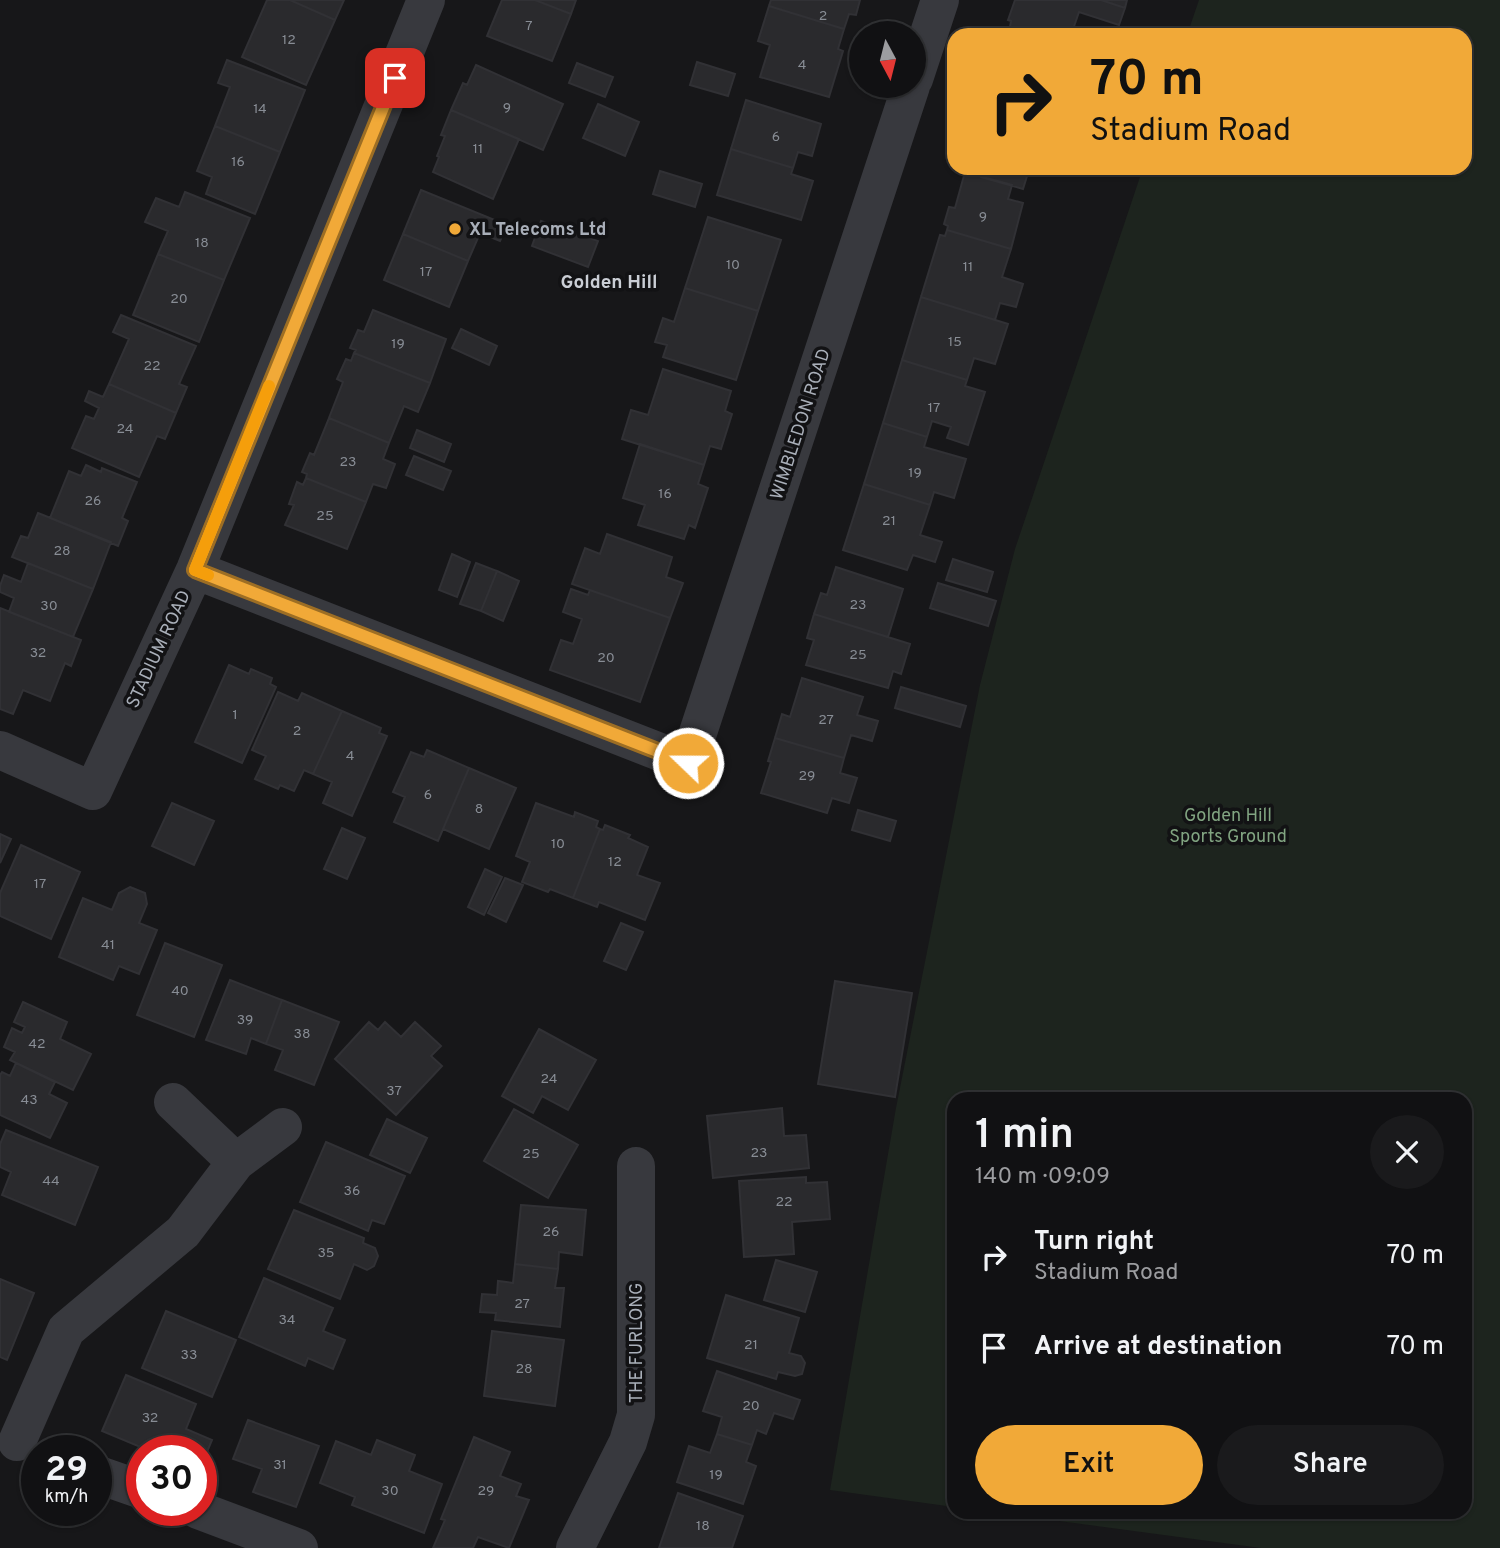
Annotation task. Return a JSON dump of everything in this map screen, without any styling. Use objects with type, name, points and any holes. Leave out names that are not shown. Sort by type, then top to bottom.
[{"type":"street","name":"STADIUM ROAD","points":[[0,750],[93,791],[195,570],[426,0]]},
{"type":"street","points":[[926,43],[940,0]]},
{"type":"street","name":"WIMBLEDON ROAD","points":[[195,570],[688,763],[907,98]]},
{"type":"street","points":[[173,1102],[236,1162]]},
{"type":"street","points":[[18,1442],[66,1330],[183,1232],[236,1162],[283,1127]]},
{"type":"street","name":"THE FURLONG","points":[[575,1548],[628,1442],[636,1415],[636,1166]]},
{"type":"street","points":[[217,1517],[299,1548]]},
{"type":"green space","name":"Golden Hill Sports Ground","points":[[1199,0],[1500,0],[1500,1548],[1261,1548],[1044,1519],[1472,1519],[1472,1092],[947,1092],[947,1506],[830,1490],[896,1108],[980,685],[1015,549],[1141,175],[1472,175],[1472,28],[1189,28]]},
{"type":"building","points":[[267,0],[290,0],[335,20],[306,85],[242,57]]},
{"type":"building","points":[[290,0],[344,0],[335,20]]},
{"type":"building","points":[[502,0],[535,0],[571,14],[552,61],[487,36]]},
{"type":"building","points":[[535,0],[576,0],[571,14]]},
{"type":"building","points":[[771,0],[860,0],[856,15],[849,14],[844,29],[769,6]]},
{"type":"building","points":[[1015,0],[1101,0],[1125,8],[1119,25],[1079,12],[1073,28],[1013,28],[1010,27],[1011,21],[1008,20]]},
{"type":"building","points":[[1101,0],[1127,0],[1125,8]]},
{"type":"building","points":[[769,6],[844,29],[838,49],[843,51],[829,97],[760,77],[770,45],[758,41]]},
{"type":"building","points":[[227,60],[305,90],[280,152],[215,126],[230,87],[218,83]]},
{"type":"building","points":[[697,62],[735,74],[728,96],[690,85]]},
{"type":"building","points":[[577,63],[613,77],[605,97],[569,83]]},
{"type":"building","points":[[476,65],[563,104],[543,150],[451,110],[463,83],[467,85]]},
{"type":"building","points":[[746,100],[821,124],[812,156],[798,152],[793,168],[731,149]]},
{"type":"building","points":[[598,104],[639,122],[625,156],[583,138]]},
{"type":"building","points":[[451,110],[519,139],[493,199],[433,172],[445,136],[441,135]]},
{"type":"building","points":[[215,126],[280,152],[255,214],[206,194],[212,177],[197,171]]},
{"type":"building","points":[[731,149],[793,168],[791,174],[813,181],[801,220],[717,195]]},
{"type":"building","points":[[660,171],[702,184],[695,207],[653,194]]},
{"type":"building","points":[[964,175],[976,175],[1012,185],[1008,199],[1023,203],[1011,249],[947,230],[948,226],[944,224],[949,207],[955,208]]},
{"type":"building","points":[[982,175],[1027,175],[1023,189],[981,177]]},
{"type":"building","name":"XL Telecoms Ltd","points":[[421,190],[507,225],[500,241],[480,233],[468,261],[403,234]]},
{"type":"building","points":[[185,192],[250,218],[224,280],[158,254],[168,231],[145,222],[156,198],[179,207]]},
{"type":"building","points":[[708,217],[781,240],[758,311],[685,288]]},
{"type":"building","points":[[541,221],[598,241],[588,267],[532,246]]},
{"type":"building","points":[[947,230],[1011,249],[1002,277],[1023,284],[1016,307],[1000,303],[995,320],[921,297],[940,235],[945,236]]},
{"type":"building","points":[[403,234],[468,261],[449,307],[384,280]]},
{"type":"building","points":[[158,254],[224,280],[199,342],[133,315]]},
{"type":"building","points":[[685,288],[758,311],[736,380],[663,357],[667,345],[655,342],[663,318],[674,322]]},
{"type":"building","points":[[921,297],[1008,324],[995,364],[974,358],[967,380],[902,360]]},
{"type":"building","points":[[373,310],[446,339],[430,383],[354,353],[356,350],[350,348],[358,330],[364,332]]},
{"type":"building","points":[[121,315],[196,346],[179,384],[187,387],[176,413],[109,384],[129,339],[113,332]]},
{"type":"building","points":[[461,329],[497,346],[489,365],[452,348]]},
{"type":"building","points":[[354,353],[430,383],[418,412],[404,406],[389,443],[329,418],[343,382],[337,379],[346,359],[351,361]]},
{"type":"building","points":[[902,360],[967,380],[965,386],[985,392],[968,445],[947,438],[951,427],[932,421],[927,437],[883,423]]},
{"type":"building","points":[[663,369],[731,391],[725,411],[732,414],[721,449],[710,446],[704,465],[622,439],[631,410],[648,415]]},
{"type":"building","points":[[109,384],[176,413],[165,439],[157,436],[139,477],[72,448],[86,416],[94,419],[99,408],[85,401],[89,391],[103,397]]},
{"type":"building","points":[[329,418],[389,443],[383,459],[395,464],[386,488],[373,484],[366,502],[306,478],[307,474],[302,472],[310,453],[314,455]]},
{"type":"building","points":[[883,423],[927,437],[924,447],[966,459],[954,498],[934,492],[930,505],[864,484]]},
{"type":"building","points":[[417,430],[451,444],[444,462],[410,448]]},
{"type":"building","points":[[640,444],[704,465],[698,484],[708,488],[695,528],[689,525],[684,539],[638,525],[645,505],[623,498]]},
{"type":"building","points":[[414,456],[451,471],[443,490],[406,475]]},
{"type":"building","points":[[86,465],[101,472],[102,468],[137,482],[122,518],[128,521],[118,546],[50,518],[69,471],[81,476]]},
{"type":"building","points":[[306,478],[366,502],[347,549],[285,525],[294,505],[289,504],[297,482],[303,485]]},
{"type":"building","points":[[864,484],[930,505],[920,535],[942,542],[935,562],[913,555],[907,570],[843,550]]},
{"type":"building","points":[[38,513],[111,542],[93,589],[12,557],[21,536],[28,538]]},
{"type":"building","points":[[607,534],[672,557],[666,577],[683,583],[670,618],[572,584],[585,548],[600,554]]},
{"type":"building","points":[[452,554],[470,562],[457,597],[439,590]]},
{"type":"building","points":[[953,559],[993,572],[987,592],[946,580]]},
{"type":"building","points":[[28,563],[93,589],[73,637],[9,612],[14,598],[0,592],[4,575],[21,582]]},
{"type":"building","points":[[476,563],[497,571],[481,611],[460,604]]},
{"type":"building","points":[[836,567],[903,589],[888,637],[814,614],[821,593],[827,595]]},
{"type":"building","points":[[497,571],[519,581],[503,621],[481,611]]},
{"type":"building","points":[[938,583],[996,601],[988,626],[930,608]]},
{"type":"building","points":[[571,589],[588,595],[590,590],[670,618],[640,702],[550,670],[561,640],[573,644],[582,619],[563,612]]},
{"type":"building","points":[[0,608],[81,640],[71,666],[65,663],[50,701],[23,690],[13,714],[0,709]]},
{"type":"building","points":[[814,614],[910,644],[901,674],[893,671],[888,688],[806,665],[814,640],[807,638]]},
{"type":"building","points":[[229,665],[249,674],[251,669],[272,678],[270,684],[276,687],[242,763],[195,742]]},
{"type":"building","points":[[802,678],[863,697],[857,715],[878,721],[872,741],[851,735],[844,758],[775,738],[782,714],[790,717]]},
{"type":"building","points":[[901,687],[966,706],[960,727],[895,708]]},
{"type":"building","points":[[278,692],[298,701],[302,693],[342,711],[313,774],[304,770],[294,791],[280,785],[278,789],[255,779],[266,756],[252,750]]},
{"type":"building","points":[[342,711],[381,728],[379,733],[387,736],[352,816],[323,803],[332,782],[313,774]]},
{"type":"building","points":[[775,738],[844,758],[840,773],[857,778],[849,803],[832,798],[827,813],[761,793]]},
{"type":"building","points":[[427,750],[469,768],[438,841],[394,822],[405,797],[393,792],[411,752],[424,757]]},
{"type":"building","points":[[469,768],[516,788],[489,849],[443,829]]},
{"type":"building","points":[[172,803],[214,821],[194,865],[152,846]]},
{"type":"building","points":[[536,803],[574,817],[575,812],[598,821],[596,827],[600,829],[573,898],[522,882],[530,862],[516,856]]},
{"type":"building","points":[[858,810],[896,821],[890,841],[852,830]]},
{"type":"building","points":[[605,825],[630,835],[628,838],[648,847],[637,875],[660,883],[645,920],[599,902],[597,907],[573,898],[600,829],[603,830]]},
{"type":"building","points":[[342,828],[365,838],[347,879],[324,869]]},
{"type":"building","points":[[0,834],[11,839],[0,863]]},
{"type":"building","points":[[21,845],[80,872],[51,939],[0,916],[0,893]]},
{"type":"building","points":[[485,869],[502,877],[484,915],[468,907]]},
{"type":"building","points":[[505,878],[523,885],[506,922],[488,913]]},
{"type":"building","points":[[130,887],[145,893],[147,904],[139,923],[157,930],[139,974],[119,966],[113,980],[59,957],[83,898],[112,910],[119,893]]},
{"type":"building","points":[[621,923],[643,932],[626,970],[604,961]]},
{"type":"building","points":[[165,943],[222,965],[194,1037],[137,1015]]},
{"type":"building","points":[[230,980],[282,1000],[266,1044],[251,1038],[246,1054],[206,1040]]},
{"type":"building","points":[[835,981],[912,993],[895,1097],[818,1084]]},
{"type":"building","points":[[282,1000],[339,1022],[314,1085],[275,1070],[283,1050],[266,1044]]},
{"type":"building","points":[[23,1002],[67,1022],[60,1039],[91,1054],[73,1090],[10,1060],[15,1052],[4,1047],[12,1028],[22,1033],[25,1027],[14,1022]]},
{"type":"building","points":[[369,1022],[378,1030],[385,1022],[401,1037],[415,1022],[441,1046],[431,1056],[442,1066],[396,1115],[335,1059]]},
{"type":"building","points":[[539,1029],[596,1060],[568,1110],[542,1096],[533,1113],[502,1096]]},
{"type":"building","points":[[16,1063],[55,1082],[49,1094],[67,1103],[50,1138],[0,1115],[0,1075],[2,1072],[10,1076]]},
{"type":"building","points":[[782,1108],[784,1136],[806,1135],[809,1168],[713,1178],[707,1116]]},
{"type":"building","points":[[514,1109],[578,1145],[548,1198],[484,1161]]},
{"type":"building","points":[[387,1119],[427,1138],[410,1173],[370,1155]]},
{"type":"building","points":[[6,1130],[98,1167],[75,1225],[2,1195],[11,1172],[0,1167],[0,1144]]},
{"type":"building","points":[[326,1142],[405,1176],[384,1224],[372,1220],[368,1231],[300,1202]]},
{"type":"building","points":[[806,1177],[806,1183],[827,1182],[830,1219],[792,1222],[794,1254],[744,1257],[739,1181]]},
{"type":"building","points":[[521,1205],[586,1210],[582,1255],[559,1252],[558,1269],[515,1264]]},
{"type":"building","points":[[294,1210],[364,1238],[363,1243],[375,1248],[378,1256],[374,1266],[367,1270],[354,1264],[340,1299],[268,1269]]},
{"type":"building","points":[[776,1260],[817,1272],[805,1312],[764,1300]]},
{"type":"building","points":[[515,1264],[558,1269],[555,1288],[564,1288],[560,1327],[495,1320],[496,1313],[480,1312],[482,1294],[497,1295],[498,1281],[513,1283]]},
{"type":"building","points":[[264,1278],[333,1308],[323,1331],[345,1340],[333,1369],[308,1358],[305,1366],[239,1337]]},
{"type":"building","points":[[0,1279],[34,1293],[7,1360],[0,1357]]},
{"type":"building","points":[[726,1295],[799,1318],[789,1353],[801,1356],[805,1363],[802,1374],[795,1376],[778,1372],[776,1379],[707,1358]]},
{"type":"building","points":[[166,1311],[236,1340],[212,1397],[142,1368]]},
{"type":"building","points":[[492,1331],[564,1340],[555,1406],[484,1396]]},
{"type":"building","points":[[717,1371],[800,1400],[793,1419],[774,1413],[766,1434],[757,1430],[752,1445],[717,1434],[722,1417],[703,1411]]},
{"type":"building","points":[[126,1375],[196,1404],[186,1429],[200,1435],[126,1435],[126,1441],[102,1431]]},
{"type":"building","points":[[248,1420],[319,1446],[296,1507],[253,1492],[262,1469],[233,1459]]},
{"type":"building","points":[[717,1434],[752,1445],[746,1462],[756,1466],[743,1504],[677,1482],[689,1446],[710,1453]]},
{"type":"building","points":[[474,1437],[510,1452],[500,1476],[521,1484],[516,1496],[529,1500],[509,1548],[478,1537],[473,1548],[433,1548],[445,1520],[441,1519]]},
{"type":"building","points":[[377,1440],[415,1455],[409,1471],[442,1484],[424,1533],[352,1505],[355,1497],[320,1483],[336,1441],[371,1455]]},
{"type":"building","points":[[678,1493],[743,1516],[732,1548],[659,1548]]},
{"type":"slow traffic","points":[[208,575],[195,570],[269,386]]},
{"type":"place","name":"XL Telecoms Ltd","points":[[455,229]]},
{"type":"district","name":"Golden Hill","points":[[609,281]]},
{"type":"route","points":[[395,78],[195,570],[688,763]]}]
